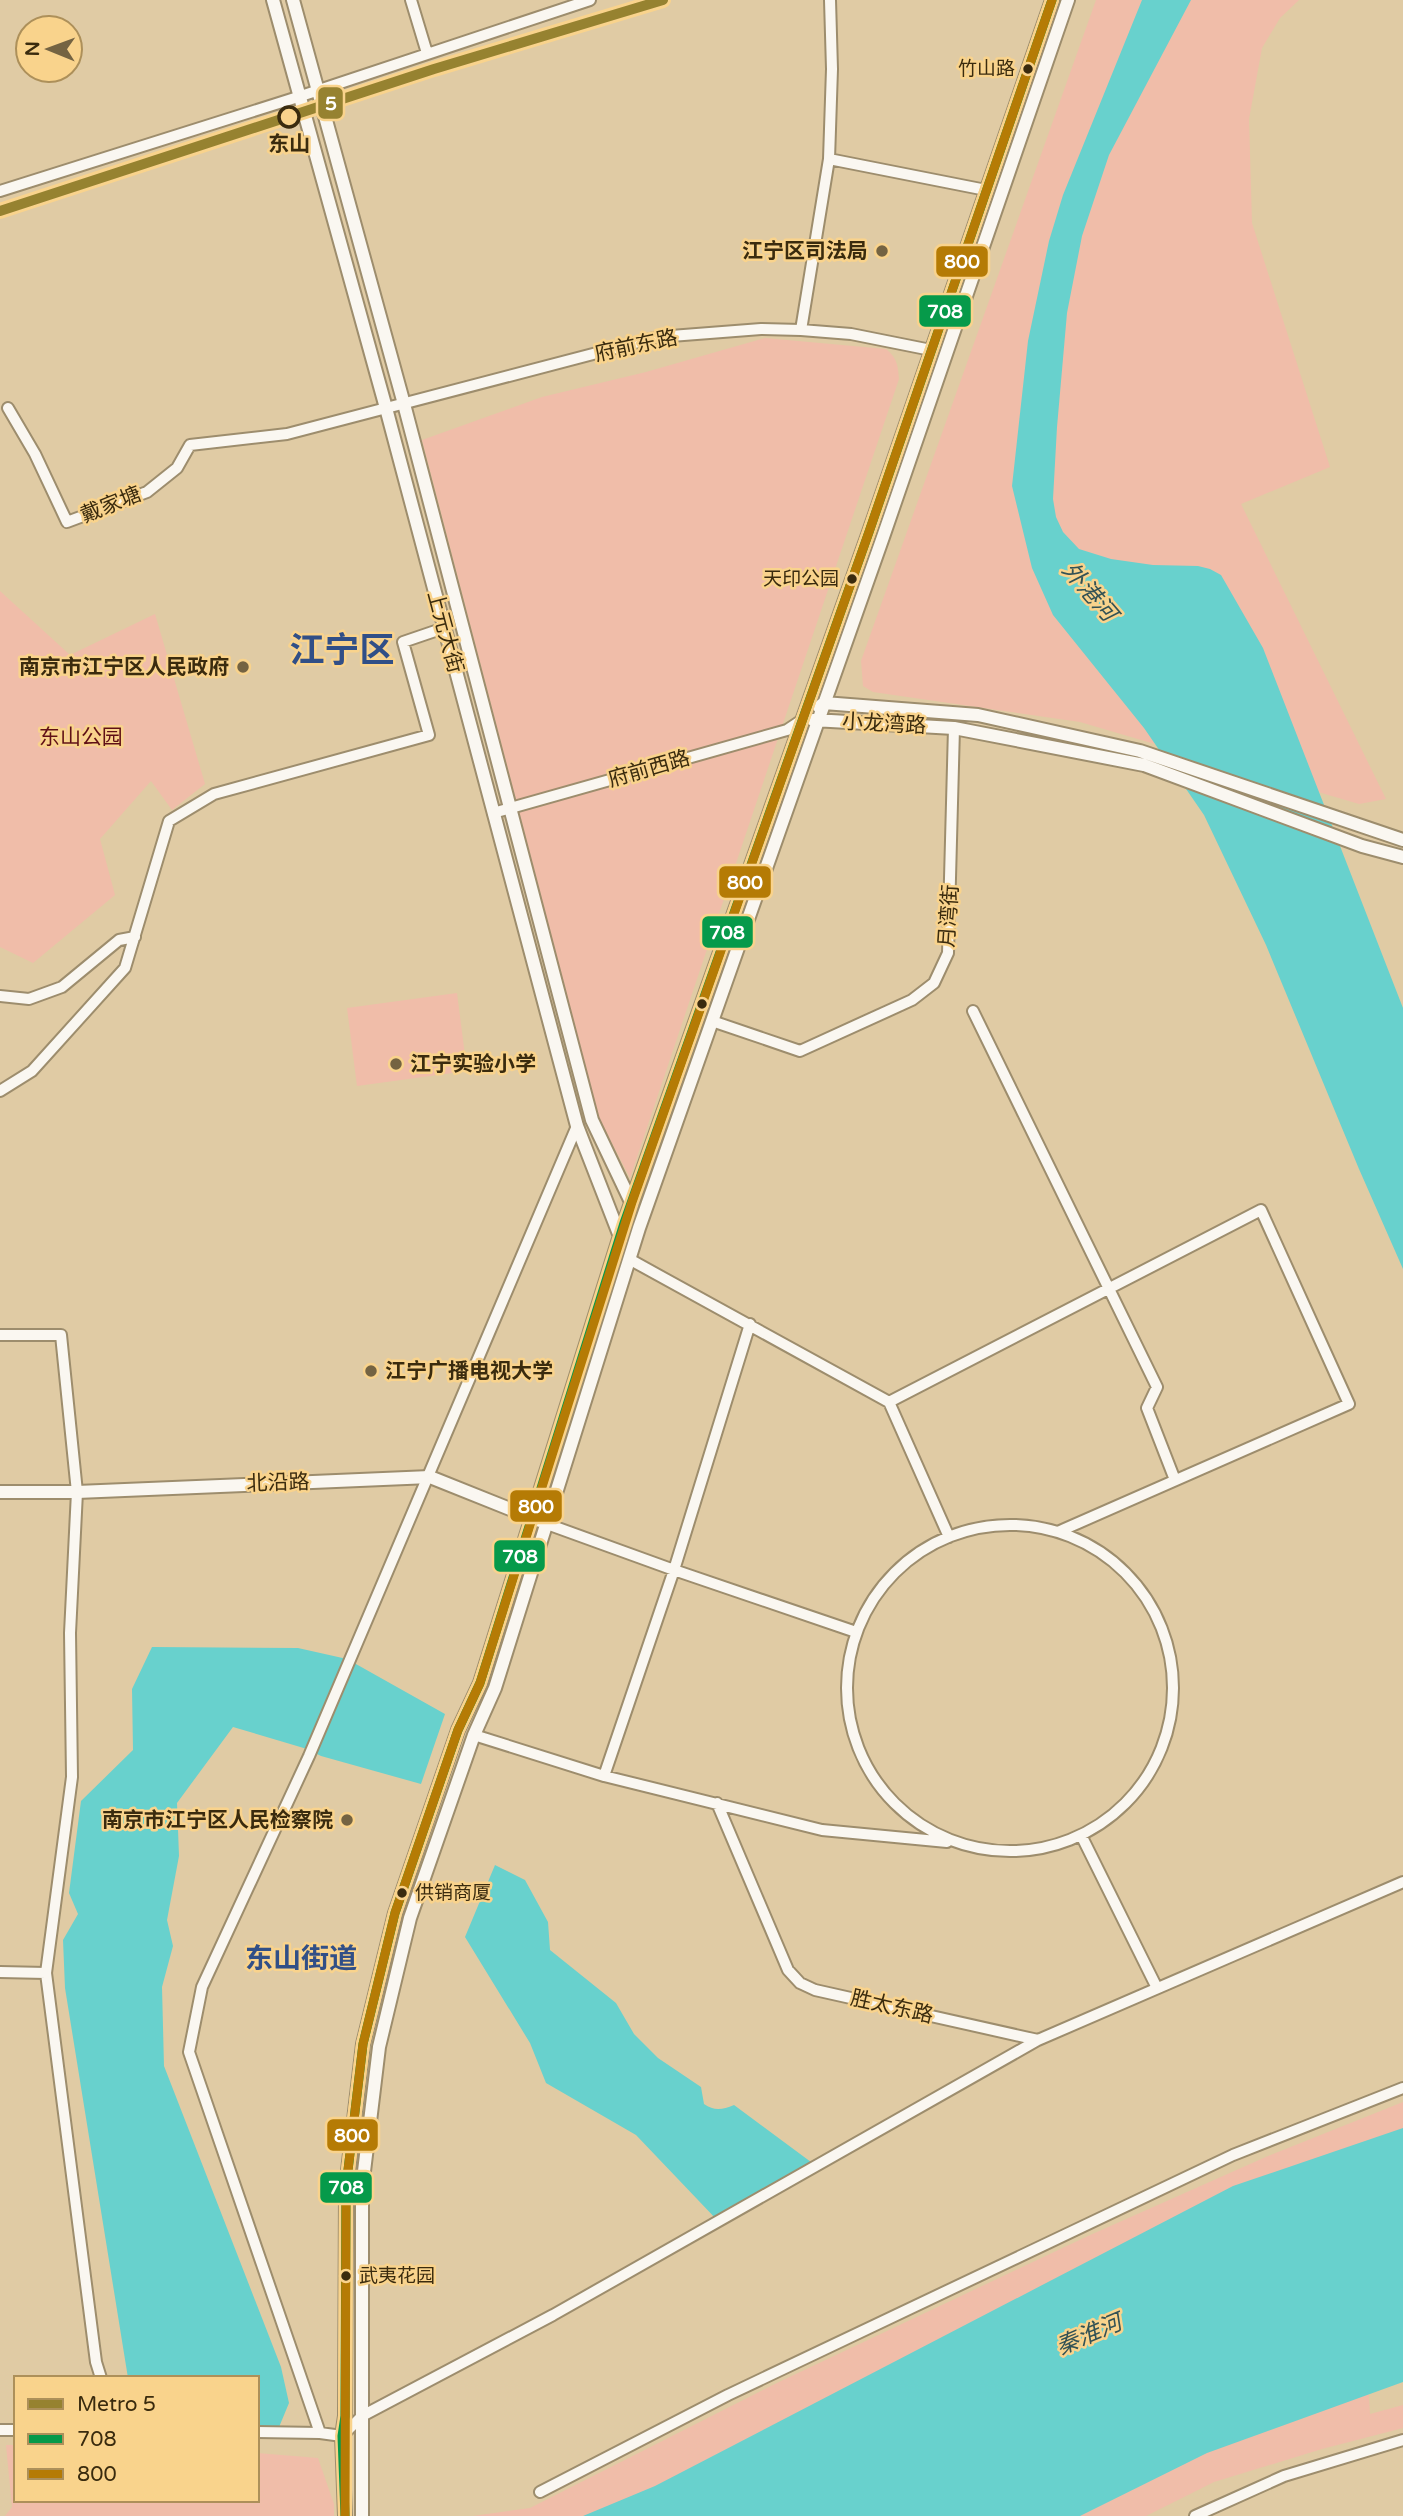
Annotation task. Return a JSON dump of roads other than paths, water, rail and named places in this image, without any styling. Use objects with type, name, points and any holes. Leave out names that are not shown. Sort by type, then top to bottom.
[{"type":"main road","name":"上元大街","points":[[273,0],[386,408],[577,1126],[629,1259]]},
{"type":"main road","name":"上元大街","points":[[293,0],[404,404],[592,1120],[632,1202],[639,1228]]},
{"type":"main road","points":[[345,2516],[342,2436],[345,2416],[346,2187],[363,2044],[395,1913],[458,1730],[480,1683],[620,1236],[1052,0]]},
{"type":"main road","points":[[362,2516],[362,2188],[379,2047],[411,1918],[474,1735],[495,1688],[639,1228],[1068,0]]},
{"type":"main road","name":"小龙湾路","points":[[802,720],[824,704],[978,715],[1140,751],[1403,840]]},
{"type":"main road","name":"小龙湾路","points":[[802,720],[954,728],[1144,765],[1362,846],[1401,856]]},
{"type":"main road","name":"北沿路","points":[[0,1492],[77,1492],[429,1477],[547,1524]]},
{"type":"street","points":[[411,0],[427,53]]},
{"type":"street","points":[[0,191],[298,97],[590,0]]},
{"type":"street","points":[[801,330],[829,159],[832,69],[830,0]]},
{"type":"street","points":[[829,159],[986,190]]},
{"type":"street","name":"府前东路","points":[[386,408],[658,337],[761,329],[801,330],[850,334],[931,350]]},
{"type":"street","name":"戴家塘","points":[[8,408],[35,454],[67,522],[147,492],[177,468],[190,445],[286,434],[386,408]]},
{"type":"street","points":[[0,1091],[32,1071],[125,968],[169,821],[214,794],[429,735],[403,642],[444,628]]},
{"type":"street","name":"府前西路","points":[[493,813],[787,730],[802,720]]},
{"type":"street","name":"月湾街","points":[[712,1021],[800,1051],[912,1000],[934,983],[948,953],[954,728]]},
{"type":"street","points":[[0,996],[29,999],[62,988],[119,940],[135,937]]},
{"type":"street","points":[[973,1011],[1157,1387],[1147,1408],[1175,1480]]},
{"type":"street","points":[[320,2433],[189,2052],[202,1987],[309,1756],[577,1126]]},
{"type":"street","points":[[889,1402],[1261,1210],[1349,1404],[1060,1531]]},
{"type":"street","points":[[629,1259],[889,1402],[949,1537]]},
{"type":"street","points":[[604,1776],[674,1570],[750,1324]]},
{"type":"street","points":[[0,1335],[61,1335],[77,1492],[70,1633],[72,1777],[46,1973],[96,2362],[100,2376]]},
{"type":"street","points":[[547,1524],[856,1632]]},
{"type":"street","points":[[474,1735],[604,1776],[822,1830],[953,1843],[996,1853],[1040,1850],[1082,1837],[1128,1804],[1159,1758],[1174,1704],[1170,1648],[1147,1597],[1109,1556],[1060,1531],[1018,1524],[975,1527],[949,1537],[902,1565],[875,1595],[856,1632],[846,1684],[854,1737],[877,1784],[914,1822],[953,1843]]},
{"type":"street","name":"胜太东路","points":[[717,1803],[788,1970],[800,1983],[815,1990],[1038,2040]]},
{"type":"street","points":[[1082,1837],[1157,1988]]},
{"type":"street","points":[[259,2432],[342,2436],[362,2416],[552,2315],[1038,2040],[1403,1882]]},
{"type":"street","points":[[0,1972],[46,1973]]},
{"type":"street","points":[[540,2492],[728,2395],[1233,2155],[1403,2088]]},
{"type":"street","points":[[1195,2516],[1284,2476],[1403,2440]]},
{"type":"street","points":[[1211,2509],[1221,2516]]},
{"type":"water","name":"外港河","points":[[1142,0],[1191,0],[1109,155],[1082,236],[1067,313],[1053,499],[1056,517],[1063,532],[1079,549],[1111,559],[1153,565],[1198,566],[1221,575],[1263,648],[1403,1008],[1403,1269],[1266,945],[1204,815],[1144,728],[1053,615],[1032,568],[1012,486],[1028,341],[1049,241],[1063,195]]},
{"type":"water","points":[[152,1647],[298,1648],[347,1659],[445,1714],[421,1784],[321,1756],[307,1749],[233,1727],[177,1803],[179,1856],[167,1920],[173,1946],[162,1987],[164,2066],[281,2367],[289,2403],[277,2432],[259,2432],[259,2376],[128,2376],[65,1988],[63,1940],[78,1914],[69,1893],[81,1801],[133,1750],[132,1689]]},
{"type":"water","points":[[495,1865],[525,1880],[548,1922],[550,1950],[616,2003],[634,2034],[658,2058],[701,2087],[704,2104],[718,2109],[734,2105],[815,2165],[718,2221],[636,2135],[546,2083],[530,2043],[465,1937]]},
{"type":"water","name":"秦淮河","points":[[1403,2128],[1403,2382],[1207,2453],[1080,2516],[583,2516],[655,2486],[1233,2186]]},
{"type":"metro line","name":"5","points":[[0,211],[434,69],[663,0]]},
{"type":"place","name":"竹山路","points":[[1028,69]]},
{"type":"place","name":"东山","points":[[289,117]]},
{"type":"place","name":"江宁区司法局","points":[[882,251]]},
{"type":"place","name":"天印公园","points":[[852,579]]},
{"type":"place","name":"南京市江宁区人民政府","points":[[243,667]]},
{"type":"place","name":"江宁实验小学","points":[[396,1064]]},
{"type":"place","name":"江宁广播电视大学","points":[[371,1371]]},
{"type":"place","name":"南京市江宁区人民检察院","points":[[347,1820]]},
{"type":"place","name":"供销商厦","points":[[402,1893]]},
{"type":"place","name":"武夷花园","points":[[346,2276]]},
{"type":"district","name":"江宁区","points":[[342,651]]},
{"type":"district","name":"东山街道","points":[[301,1959]]},
{"type":"park label","name":"东山公园","points":[[81,737]]}]
